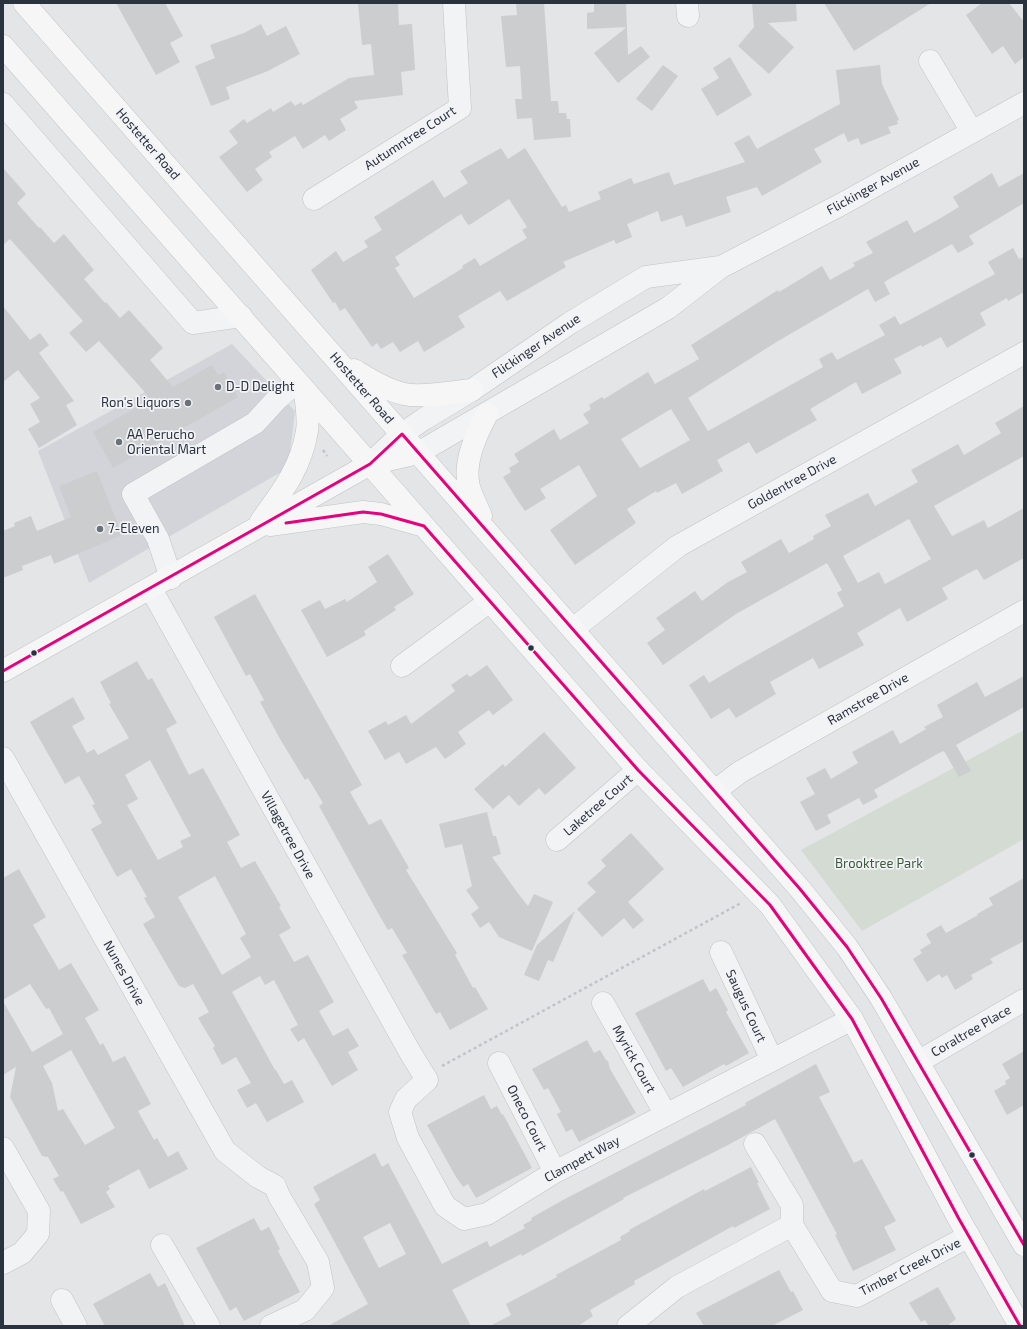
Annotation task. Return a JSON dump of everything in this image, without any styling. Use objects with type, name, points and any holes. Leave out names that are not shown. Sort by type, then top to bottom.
[{"type":"main road","name":"Hostetter Road","points":[[24,3],[800,888],[847,947],[881,998],[1024,1245]]},
{"type":"main road","points":[[3,46],[638,770],[770,905],[852,1019],[969,1236],[1020,1326]]},
{"type":"main road","points":[[338,360],[383,387],[405,394],[430,394],[472,390]]},
{"type":"main road","points":[[257,527],[287,486],[300,462],[307,430],[301,386]]},
{"type":"main road","points":[[487,414],[477,434],[469,459],[469,486],[487,532]]},
{"type":"main road","name":"Flickinger Avenue","points":[[3,672],[370,464],[418,453]]},
{"type":"main road","points":[[257,527],[363,512],[381,514],[424,526]]},
{"type":"street","name":"Autumntree Court","points":[[314,199],[460,108],[454,3]]},
{"type":"street","points":[[930,61],[972,132]]},
{"type":"street","name":"Flickinger Avenue","points":[[418,453],[668,308],[720,267],[842,204],[1024,103]]},
{"type":"street","points":[[3,104],[193,323],[241,316]]},
{"type":"street","name":"Flickinger Avenue","points":[[370,464],[402,434],[472,390],[570,323],[646,277],[720,267]]},
{"type":"street","name":"Goldentree Drive","points":[[573,629],[678,546],[1024,353]]},
{"type":"street","points":[[171,578],[158,539],[133,494],[255,423],[277,399],[301,386]]},
{"type":"street","name":"Villagetree Drive","points":[[151,589],[411,1054],[427,1080]]},
{"type":"street","points":[[402,666],[490,600]]},
{"type":"street","name":"Ramstree Drive","points":[[715,791],[740,772],[1024,611]]},
{"type":"street","name":"Nunes Drive","points":[[3,758],[224,1150],[258,1177],[275,1186],[279,1196],[318,1262],[323,1288],[305,1310],[271,1326]]},
{"type":"street","name":"Laketree Court","points":[[557,840],[638,770]]},
{"type":"street","name":"Saugus Court","points":[[721,952],[772,1060]]},
{"type":"street","name":"Coraltree Place","points":[[918,1062],[1024,1000]]},
{"type":"street","name":"Myrick Court","points":[[603,1003],[666,1115]]},
{"type":"street","name":"Clampett Way","points":[[427,1080],[406,1099],[400,1112],[408,1138],[445,1206],[464,1219],[487,1214],[555,1172],[852,1019]]},
{"type":"street","name":"Oneco Court","points":[[499,1063],[555,1172]]},
{"type":"street","points":[[628,1326],[677,1286],[792,1225],[792,1205],[755,1144]]},
{"type":"street","points":[[3,1148],[39,1212],[38,1234],[22,1253],[3,1263]]},
{"type":"street","name":"Timber Creek Drive","points":[[792,1225],[832,1292],[857,1296],[969,1236]]},
{"type":"street","points":[[162,1245],[209,1326]]},
{"type":"street","points":[[62,1300],[76,1326]]},
{"type":"shaded area","points":[[232,344],[295,411],[288,468],[89,583],[38,451]]},
{"type":"green space","name":"Brooktree Park","points":[[1024,730],[1024,839],[862,931],[801,850]]},
{"type":"building","points":[[116,3],[165,3],[183,36],[170,43],[180,62],[156,75]]},
{"type":"building","points":[[398,3],[399,25],[412,24],[415,70],[401,72],[403,95],[354,101],[358,108],[340,119],[346,130],[329,141],[325,135],[303,149],[295,136],[269,152],[272,157],[255,169],[263,180],[247,192],[219,157],[238,143],[229,131],[244,119],[247,123],[271,108],[273,112],[291,101],[295,106],[301,102],[303,105],[349,78],[374,75],[371,44],[362,45],[358,4]]},
{"type":"building","points":[[516,3],[544,3],[551,101],[558,101],[559,113],[566,113],[567,119],[570,119],[571,137],[534,140],[532,118],[517,119],[515,99],[522,99],[520,66],[506,67],[501,16],[517,15]]},
{"type":"building","points":[[594,3],[626,3],[627,27],[587,29],[587,13],[594,12]]},
{"type":"building","points":[[752,3],[796,3],[797,21],[768,23],[794,47],[769,74],[738,46],[754,27]]},
{"type":"building","points":[[824,3],[931,3],[854,51]]},
{"type":"building","points":[[982,3],[1009,3],[1024,22],[1024,57],[1015,64],[1003,46],[992,54],[966,15]]},
{"type":"building","points":[[261,24],[267,36],[286,26],[300,54],[268,71],[226,87],[230,99],[211,106],[195,66],[215,58],[210,45],[244,33]]},
{"type":"building","points":[[627,27],[628,55],[641,46],[650,57],[618,83],[594,53]]},
{"type":"building","points":[[730,57],[752,95],[717,116],[701,89],[719,78],[713,68]]},
{"type":"building","points":[[663,65],[678,76],[652,111],[636,99]]},
{"type":"building","points":[[880,65],[882,84],[899,120],[897,121],[898,124],[888,127],[891,133],[861,145],[858,138],[848,142],[844,133],[814,149],[822,162],[762,196],[757,187],[726,197],[731,212],[686,227],[682,215],[661,222],[658,211],[627,224],[632,237],[616,244],[614,240],[563,262],[566,267],[507,301],[500,291],[458,316],[465,327],[424,352],[418,341],[400,352],[393,342],[381,349],[377,343],[372,347],[345,308],[340,311],[335,302],[333,303],[311,270],[336,251],[343,262],[368,247],[364,241],[382,230],[374,217],[433,180],[444,198],[468,183],[460,171],[501,148],[508,159],[525,148],[562,207],[566,205],[569,212],[601,199],[598,192],[631,178],[634,184],[669,172],[674,185],[745,162],[734,143],[749,135],[757,149],[840,104],[836,70]],"holes":[[[509,199],[527,227],[522,230],[527,238],[480,266],[475,258],[462,266],[463,268],[414,298],[395,268],[400,265],[395,257],[461,214],[468,225]]]},
{"type":"building","points":[[3,168],[26,194],[17,203],[39,228],[40,227],[54,243],[64,234],[94,270],[84,279],[105,303],[106,302],[120,318],[129,310],[163,348],[150,360],[173,387],[212,365],[218,375],[224,372],[238,397],[113,468],[93,432],[151,399],[99,341],[86,352],[69,333],[83,321],[10,239],[3,245]]},
{"type":"building","points":[[992,173],[999,187],[1024,173],[1024,203],[969,236],[974,244],[958,253],[952,244],[884,282],[890,294],[875,302],[868,289],[778,341],[688,398],[708,431],[823,367],[819,359],[832,352],[837,360],[885,335],[879,325],[895,316],[900,325],[995,274],[988,262],[1013,248],[1019,259],[1024,257],[1024,292],[1008,301],[1007,298],[980,313],[986,325],[947,348],[941,337],[922,347],[921,345],[894,359],[902,373],[862,394],[856,382],[810,409],[817,420],[756,454],[749,442],[717,460],[723,471],[682,494],[676,483],[657,493],[656,491],[627,509],[636,523],[575,565],[550,530],[597,496],[579,465],[540,489],[546,498],[525,511],[503,477],[511,472],[509,468],[519,462],[514,454],[554,429],[560,440],[589,423],[583,414],[591,409],[589,405],[602,397],[604,399],[648,372],[655,384],[699,359],[691,345],[778,290],[779,292],[822,266],[830,280],[855,266],[853,263],[873,253],[866,242],[907,220],[914,233],[939,219],[959,207],[953,197]],"holes":[[[671,409],[690,440],[640,468],[621,439]]]},
{"type":"building","points":[[3,306],[30,340],[40,333],[49,345],[39,353],[74,401],[66,405],[77,425],[39,448],[28,429],[40,422],[30,404],[40,398],[18,370],[3,382]]},
{"type":"building","points":[[1024,406],[1024,456],[934,506],[952,536],[984,520],[988,528],[1024,508],[1024,558],[984,580],[977,569],[967,574],[942,588],[948,599],[907,622],[900,608],[857,633],[864,645],[819,669],[813,658],[770,682],[776,694],[736,718],[729,708],[711,719],[689,685],[704,675],[709,683],[844,606],[837,593],[842,590],[827,563],[736,614],[663,665],[647,643],[665,630],[656,618],[695,591],[702,601],[728,582],[747,572],[741,562],[781,539],[789,553],[814,539],[813,536],[831,526],[825,515],[868,493],[875,506],[918,482],[911,470],[958,444],[964,455],[1001,433],[995,423]],"holes":[[[909,519],[931,559],[885,584],[879,572],[858,583],[843,556]]]},
{"type":"building","points":[[97,471],[122,535],[54,564],[51,555],[22,566],[23,570],[3,578],[3,531],[15,526],[14,523],[31,516],[37,531],[71,517],[59,486]]},
{"type":"building","points":[[388,554],[414,594],[394,607],[396,610],[364,631],[366,635],[327,657],[301,610],[320,600],[325,609],[345,599],[347,602],[377,582],[368,567]]},
{"type":"building","points":[[255,594],[362,785],[350,792],[369,825],[381,819],[409,868],[406,870],[457,953],[455,955],[473,988],[475,987],[488,1009],[450,1030],[440,1012],[436,1014],[402,955],[407,953],[392,928],[388,930],[378,913],[319,806],[323,803],[308,778],[305,780],[280,739],[260,702],[264,700],[250,674],[246,676],[214,617]]},
{"type":"building","points":[[137,661],[148,680],[152,678],[177,723],[166,729],[189,775],[203,768],[240,835],[227,842],[241,868],[255,861],[281,906],[279,907],[291,928],[279,935],[294,962],[308,955],[334,1002],[319,1011],[333,1036],[348,1028],[359,1046],[348,1052],[358,1070],[332,1086],[304,1038],[298,1042],[290,1029],[298,1025],[274,980],[265,985],[260,976],[232,992],[284,1084],[292,1080],[304,1102],[267,1122],[256,1103],[247,1108],[237,1090],[251,1083],[236,1057],[222,1065],[213,1048],[215,1046],[198,1018],[209,1012],[193,984],[185,988],[179,986],[143,924],[155,917],[144,898],[147,897],[131,869],[117,877],[91,829],[102,823],[92,805],[95,804],[79,776],[65,784],[30,722],[73,697],[85,719],[72,726],[87,753],[94,749],[98,755],[129,738],[109,704],[111,703],[100,682]],"holes":[[[150,760],[191,836],[180,841],[183,847],[158,860],[127,805],[138,799],[125,775]],[[215,876],[246,934],[240,938],[251,957],[222,975],[178,897]]]},
{"type":"building","points":[[487,665],[513,700],[493,715],[489,710],[458,732],[466,744],[445,759],[436,747],[406,764],[399,752],[385,760],[368,731],[386,721],[388,725],[406,715],[411,724],[455,691],[451,685],[467,674],[470,677]]},
{"type":"building","points":[[1024,676],[1024,707],[956,745],[971,771],[959,777],[944,751],[874,790],[878,797],[863,805],[859,798],[827,815],[831,823],[816,831],[800,802],[815,794],[806,778],[825,768],[831,779],[858,763],[852,752],[893,730],[900,744],[926,729],[924,727],[943,717],[937,705],[977,682],[985,697]]},
{"type":"building","points":[[544,732],[576,768],[545,795],[539,788],[519,806],[509,795],[493,809],[474,789],[503,764],[505,767]]},
{"type":"building","points":[[487,812],[493,836],[496,836],[501,854],[492,857],[517,892],[528,906],[534,894],[553,902],[532,951],[499,937],[489,922],[480,928],[471,914],[479,908],[466,890],[472,886],[462,844],[445,848],[439,824]]},
{"type":"building","points":[[631,833],[664,869],[628,902],[644,920],[633,929],[624,918],[602,937],[577,909],[596,892],[587,883],[606,866],[601,860]]},
{"type":"building","points":[[19,869],[46,917],[33,925],[59,970],[71,963],[99,1010],[85,1018],[100,1045],[103,1043],[113,1062],[125,1056],[151,1104],[138,1111],[154,1140],[157,1138],[168,1157],[178,1151],[188,1169],[149,1189],[139,1169],[108,1186],[110,1189],[106,1192],[115,1207],[81,1224],[63,1191],[61,1192],[53,1179],[59,1176],[48,1157],[42,1156],[10,1097],[16,1067],[3,1075],[3,1001],[32,1052],[63,1034],[49,1008],[46,1009],[30,984],[3,1000],[3,878]],"holes":[[[71,1050],[115,1128],[85,1145],[63,1109],[58,1111],[52,1083],[43,1066]]]},
{"type":"building","points":[[1024,878],[1024,941],[990,959],[993,963],[971,975],[973,979],[955,990],[947,975],[942,978],[939,974],[927,982],[913,959],[922,953],[920,950],[931,943],[926,934],[941,925],[946,933],[978,915],[977,914],[993,905],[989,898]]},
{"type":"building","points":[[575,911],[553,962],[548,960],[539,981],[524,975],[537,945]]},
{"type":"building","points":[[703,979],[710,992],[716,988],[728,1010],[726,1012],[749,1053],[726,1066],[724,1064],[683,1087],[671,1068],[666,1071],[635,1013]]},
{"type":"building","points":[[587,1040],[594,1053],[600,1050],[608,1061],[610,1069],[636,1113],[579,1142],[572,1129],[566,1132],[557,1114],[561,1112],[548,1088],[544,1090],[532,1069]]},
{"type":"building","points":[[1024,1051],[1024,1105],[1007,1115],[994,1091],[1006,1084],[1005,1081],[1010,1078],[1002,1064]]},
{"type":"building","points":[[816,1064],[830,1092],[819,1097],[854,1163],[862,1159],[896,1221],[884,1227],[896,1250],[853,1271],[835,1235],[837,1234],[775,1119],[728,1145],[623,1198],[624,1199],[522,1256],[521,1254],[452,1290],[471,1326],[328,1326],[368,1304],[314,1204],[320,1200],[313,1187],[375,1153],[382,1167],[388,1163],[442,1264],[487,1241],[490,1247],[525,1228],[523,1225],[532,1220],[531,1218],[746,1105],[745,1103]],"holes":[[[390,1223],[406,1254],[379,1268],[363,1237]]]},
{"type":"building","points":[[484,1095],[491,1109],[497,1106],[502,1115],[503,1114],[532,1168],[476,1198],[468,1184],[463,1187],[456,1177],[427,1125]]},
{"type":"building","points":[[751,1167],[770,1209],[734,1228],[733,1226],[634,1281],[635,1284],[590,1310],[593,1316],[578,1326],[490,1326],[511,1315],[506,1304],[557,1277],[556,1275],[621,1240],[620,1237],[630,1231],[629,1230],[704,1189],[705,1191]]},
{"type":"building","points":[[254,1218],[261,1231],[269,1227],[280,1249],[278,1251],[300,1292],[244,1321],[236,1307],[230,1311],[196,1248]]},
{"type":"building","points":[[779,1270],[791,1292],[793,1291],[803,1310],[772,1326],[704,1326],[696,1313]]},
{"type":"building","points":[[150,1273],[158,1287],[165,1283],[185,1326],[105,1326],[93,1304]]},
{"type":"building","points":[[938,1287],[956,1319],[947,1326],[929,1326],[925,1320],[921,1322],[909,1303]]},
{"type":"transit line","points":[[3,671],[370,464],[402,434],[800,889],[847,947],[881,998],[1024,1245]]},
{"type":"transit line","points":[[286,523],[363,512],[381,514],[424,526],[638,770],[770,905],[852,1019],[959,1219],[1020,1326]]},
{"type":"place","name":"D-D Delight","points":[[218,387]]},
{"type":"place","name":"Ron's Liquors","points":[[188,403]]},
{"type":"place","name":"AA Perucho Oriental Mart","points":[[119,442]]},
{"type":"place","name":"7-Eleven","points":[[100,529]]}]
